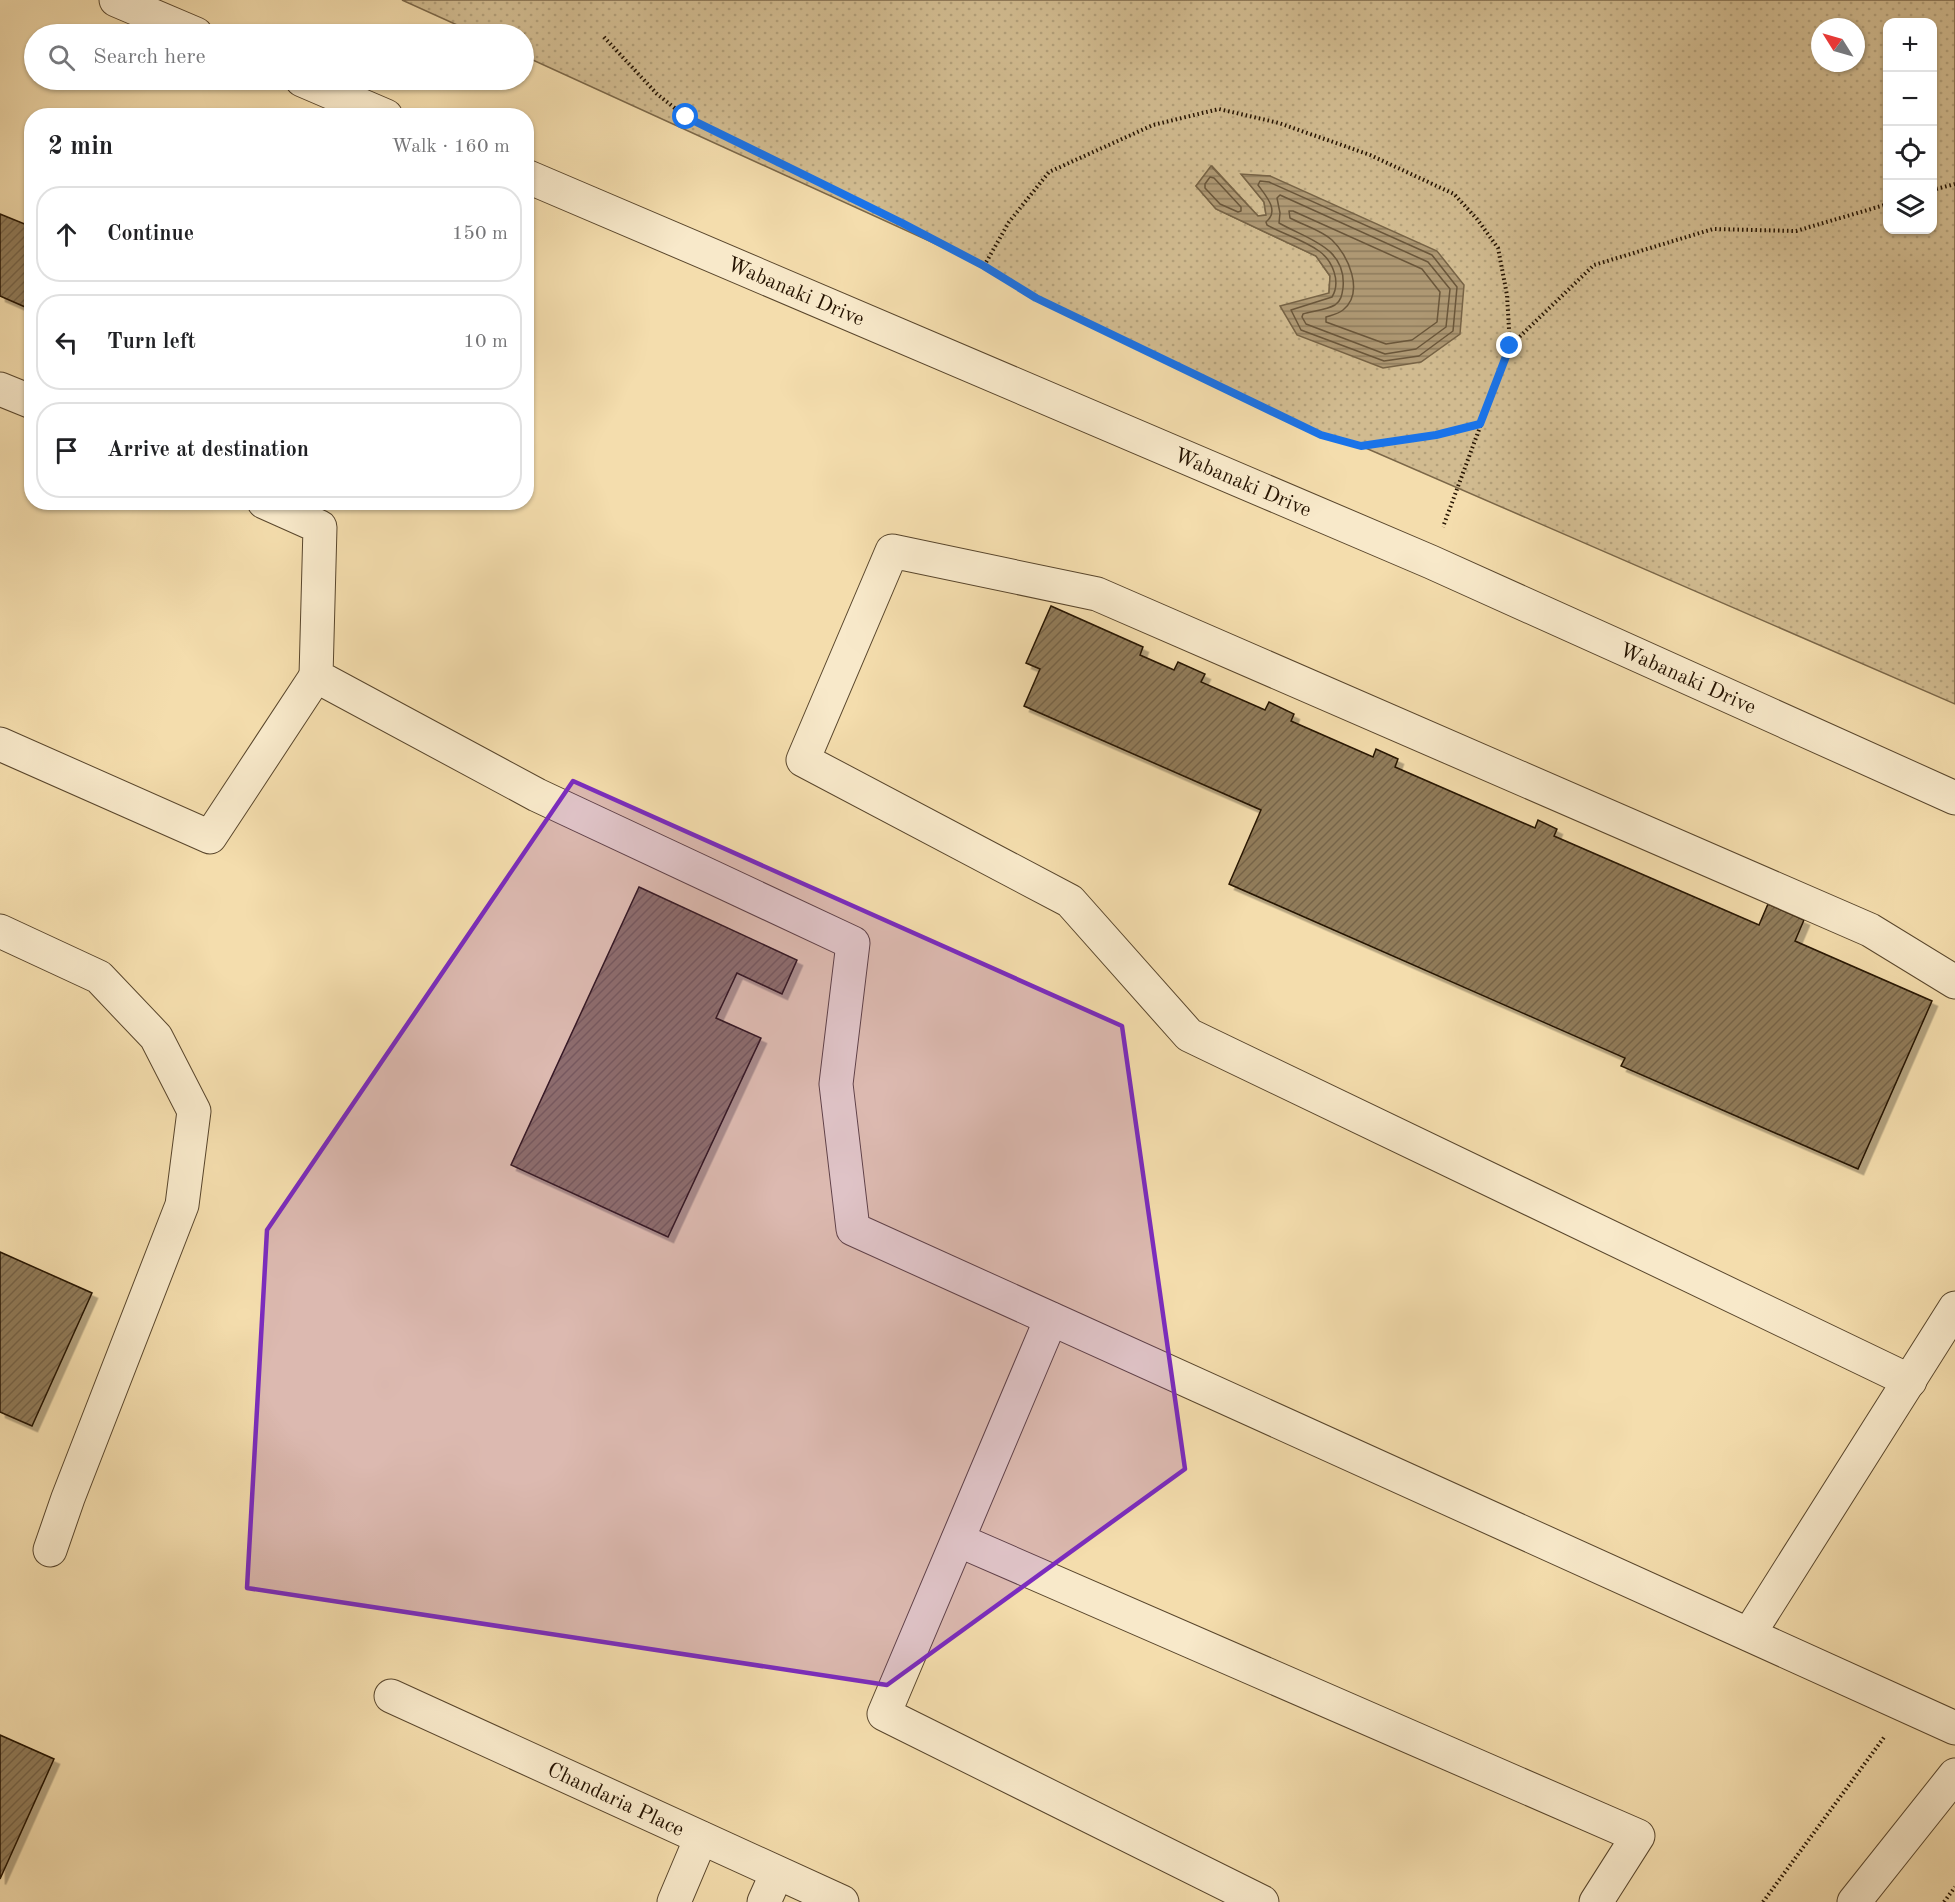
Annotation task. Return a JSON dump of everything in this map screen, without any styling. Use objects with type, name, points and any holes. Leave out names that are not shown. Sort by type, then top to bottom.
[{"type":"street","points":[[116,0],[172,24]]},
{"type":"street","points":[[325,90],[367,108]]},
{"type":"street","name":"Wabanaki Drive","points":[[534,179],[1431,562],[1955,798]]},
{"type":"street","points":[[0,389],[24,399]]},
{"type":"street","points":[[0,744],[210,837],[316,676],[320,527],[282,510]]},
{"type":"street","points":[[1910,1381],[1189,1035],[1070,901],[803,760],[892,551],[1097,594],[1870,930],[1955,982]]},
{"type":"street","points":[[316,676],[537,795],[853,943],[836,1084],[853,1229],[1955,1728]]},
{"type":"street","points":[[0,931],[99,977],[156,1037],[194,1111],[182,1205],[50,1550]]},
{"type":"street","points":[[1749,1634],[1955,1308]]},
{"type":"street","points":[[1051,1319],[885,1714],[1262,1902]]},
{"type":"street","points":[[958,1540],[1638,1836],[1596,1902]]},
{"type":"street","name":"Chandaria Place","points":[[391,1696],[842,1902]]},
{"type":"street","points":[[1854,1902],[1955,1775]]},
{"type":"street","points":[[674,1902],[701,1838]]},
{"type":"street","points":[[764,1902],[777,1873]]},
{"type":"path","points":[[604,37],[657,94],[686,117],[984,266],[1036,298],[1321,435],[1361,446],[1436,435],[1480,424]]},
{"type":"path","points":[[984,266],[1009,222],[1049,172],[1153,125],[1219,109],[1279,123],[1370,155],[1454,194],[1477,219],[1498,248],[1507,295],[1510,346],[1431,562]]},
{"type":"path","points":[[1937,189],[1955,184]]},
{"type":"path","points":[[1510,346],[1594,265],[1713,229],[1796,231],[1883,205]]},
{"type":"path","points":[[1763,1902],[1906,1706]]},
{"type":"path","points":[[1944,1902],[1955,1887]]},
{"type":"highlighted area","points":[[573,781],[1122,1026],[1185,1469],[887,1685],[247,1588],[267,1230]]},
{"type":"shaded area","points":[[402,0],[1955,0],[1955,704],[1361,446],[1321,435],[1037,298],[984,266],[534,61],[534,24],[455,24]],"holes":[[[1212,166],[1258,216],[1266,215],[1264,202],[1242,175],[1270,176],[1421,362],[1329,293],[1330,276],[1316,256],[1216,209],[1196,186]]]},
{"type":"water","points":[[1211,166],[1258,216],[1266,215],[1264,202],[1241,174],[1270,176],[1437,251],[1464,285],[1460,334],[1421,362],[1383,368],[1297,335],[1280,306],[1329,293],[1330,276],[1316,256],[1216,209],[1196,186]]},
{"type":"building","points":[[0,214],[24,224],[24,306],[0,296]]},
{"type":"building","points":[[1051,606],[1143,647],[1140,655],[1174,670],[1178,662],[1205,674],[1201,682],[1265,710],[1269,702],[1294,714],[1291,721],[1373,757],[1376,749],[1398,759],[1395,767],[1535,828],[1538,820],[1557,829],[1554,836],[1759,925],[1768,904],[1804,920],[1795,941],[1932,1001],[1858,1169],[1621,1066],[1625,1058],[1229,884],[1261,810],[1024,706],[1040,669],[1026,663]]},
{"type":"building","points":[[639,887],[797,960],[782,994],[737,973],[716,1018],[761,1038],[668,1237],[511,1165]]},
{"type":"building","points":[[0,1252],[92,1293],[32,1426],[0,1412]]},
{"type":"building","points":[[0,1735],[54,1759],[0,1879]]},
{"type":"route","points":[[686,117],[902,223],[984,266],[1036,298],[1321,435],[1361,446],[1436,435],[1480,424],[1510,346]]}]
